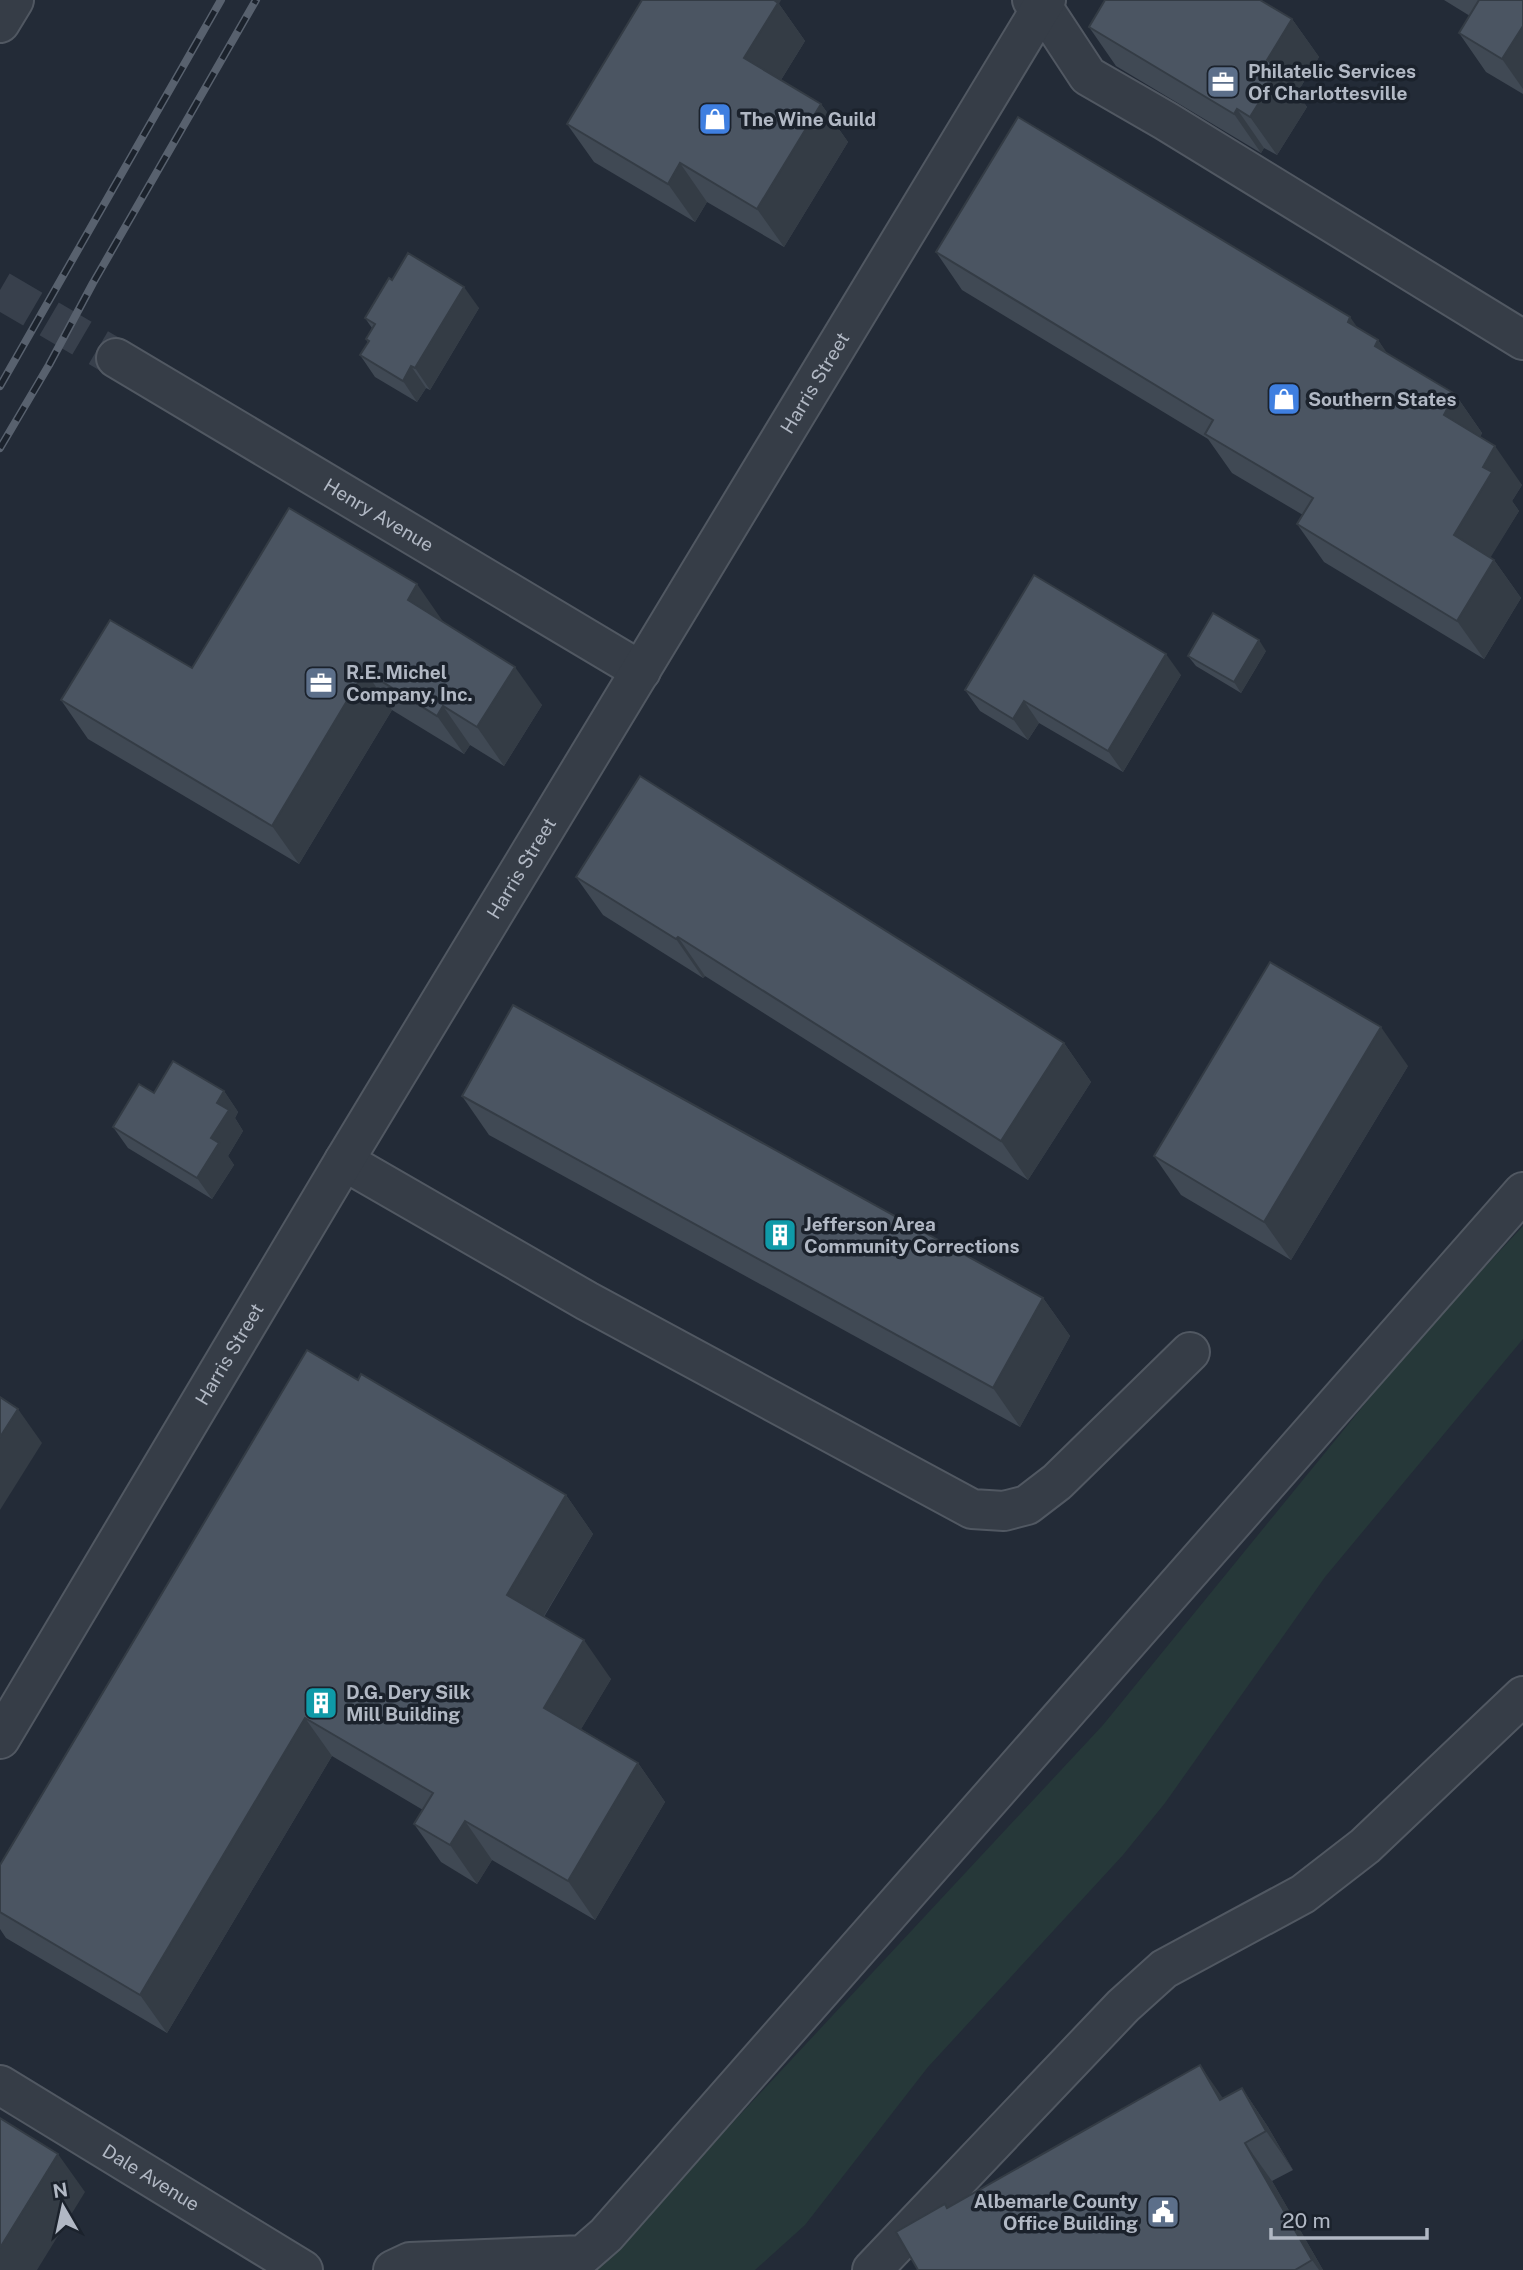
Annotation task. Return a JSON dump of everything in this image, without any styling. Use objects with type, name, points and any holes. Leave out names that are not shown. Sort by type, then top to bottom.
[{"type":"street","points":[[0,23],[14,0]]},
{"type":"street","points":[[1040,2],[1088,76],[1523,340]]},
{"type":"street","name":"Harris Street","points":[[0,1739],[1040,2]]},
{"type":"street","name":"Henry Avenue","points":[[116,358],[641,671]]},
{"type":"street","points":[[344,1161],[599,1308],[972,1509],[1004,1511],[1027,1505],[1057,1482],[1190,1352]]},
{"type":"street","points":[[393,2270],[410,2262],[583,2255],[606,2235],[1523,1192]]},
{"type":"street","points":[[872,2270],[1123,2006],[1164,1969],[1303,1894],[1365,1846],[1523,1696]]},
{"type":"street","name":"Dale Avenue","points":[[0,2085],[303,2270]]},
{"type":"shaded area","points":[[1523,1226],[1523,1339],[1325,1577],[1165,1803],[1123,1855],[928,2067],[805,2225],[755,2270],[592,2270],[617,2247],[1103,1725],[1417,1340]]},
{"type":"building","name":"The Wine Guild","points":[[642,0],[774,0],[778,3],[744,58],[821,104],[757,209],[680,163],[668,184],[567,124]]},
{"type":"building","name":"Philatelic Services Of Charlottesville","points":[[1105,0],[1260,0],[1292,19],[1267,60],[1280,69],[1250,117],[1237,109],[1234,114],[1089,27]]},
{"type":"building","points":[[1479,0],[1523,0],[1523,26],[1502,59],[1459,33]]},
{"type":"building","name":"Southern States","points":[[1018,117],[1350,317],[1348,322],[1378,340],[1375,346],[1455,394],[1444,415],[1495,446],[1483,467],[1492,472],[1454,535],[1494,560],[1457,621],[1297,524],[1313,498],[1205,434],[1213,420],[936,252]]},
{"type":"building","points":[[408,253],[464,287],[415,368],[411,366],[403,381],[360,355],[375,324],[365,318]]},
{"type":"building","name":"R.E. Michel Company, Inc.","points":[[289,508],[417,584],[408,600],[515,667],[477,727],[443,706],[437,716],[365,671],[272,826],[61,700],[110,620],[192,668]]},
{"type":"building","points":[[1034,575],[1166,654],[1108,751],[1024,701],[1013,719],[965,690]]},
{"type":"building","points":[[1213,613],[1259,640],[1234,682],[1188,656]]},
{"type":"building","points":[[640,776],[1064,1043],[1001,1141],[678,937],[676,939],[576,877]]},
{"type":"building","points":[[1270,962],[1381,1027],[1264,1222],[1154,1156]]},
{"type":"building","name":"Jefferson Area Community Corrections","points":[[513,1005],[1043,1298],[993,1388],[462,1096]]},
{"type":"building","points":[[173,1061],[224,1091],[217,1103],[229,1110],[211,1138],[219,1143],[197,1178],[113,1127],[139,1084],[154,1093]]},
{"type":"building","name":"D.G. Dery Silk Mill Building","points":[[307,1350],[358,1380],[361,1374],[566,1495],[507,1595],[584,1640],[544,1708],[638,1763],[568,1881],[465,1821],[450,1845],[414,1824],[433,1793],[305,1718],[140,1995],[0,1912],[0,1865]]},
{"type":"building","points":[[0,1397],[18,1409],[0,1437]]},
{"type":"building","name":"Albemarle County Office Building","points":[[1200,2065],[1220,2100],[1242,2088],[1266,2131],[1245,2143],[1312,2260],[1295,2270],[918,2270],[896,2232],[945,2204],[947,2208]]},
{"type":"building","points":[[0,2118],[58,2154],[0,2248]]},
{"type":"tunnel","points":[[0,290],[116,358]]},
{"type":"railway","points":[[0,386],[221,0]]},
{"type":"railway","points":[[0,448],[256,0]]},
{"type":"place","name":"Philatelic Services Of Charlottesville","points":[[1223,82]]},
{"type":"place","name":"The Wine Guild","points":[[715,119]]},
{"type":"place","name":"Southern States","points":[[1284,399]]},
{"type":"place","name":"R.E. Michel Company, Inc.","points":[[321,683]]},
{"type":"place","name":"Jefferson Area Community Corrections","points":[[780,1235]]},
{"type":"place","name":"D.G. Dery Silk Mill Building","points":[[321,1703]]},
{"type":"place","name":"Albemarle County Office Building","points":[[1163,2212]]}]
